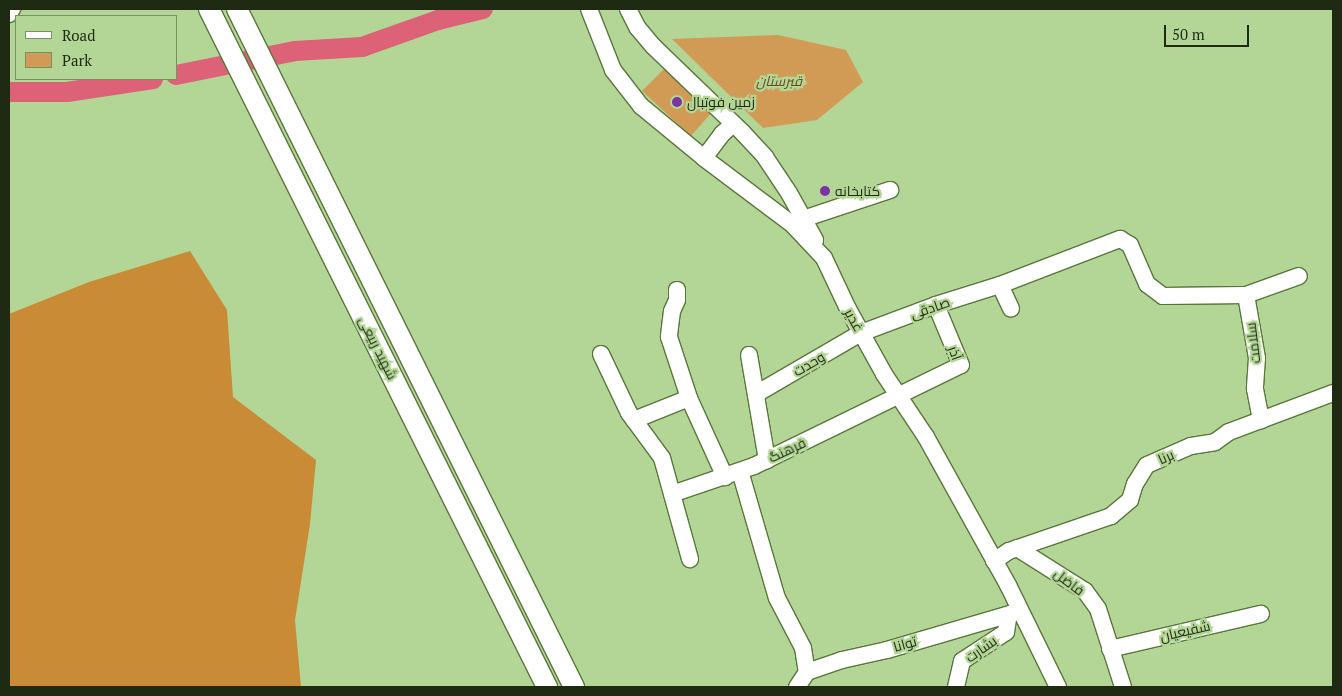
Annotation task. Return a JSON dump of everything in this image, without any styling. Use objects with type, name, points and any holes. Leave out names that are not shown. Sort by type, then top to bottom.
[{"type":"main road","name":"شهید ربیعی","points":[[209,9],[547,687]]},
{"type":"main road","name":"شهید ربیعی","points":[[236,9],[574,687]]},
{"type":"main road","points":[[475,542],[497,532]]},
{"type":"main road","points":[[489,569],[510,561]]},
{"type":"street","points":[[9,14],[12,9]]},
{"type":"street","name":"غدیر","points":[[589,9],[613,70],[641,106],[704,158],[792,224],[824,258],[861,333],[926,437],[994,561],[1014,612],[1058,687]]},
{"type":"street","points":[[628,9],[636,27],[653,46],[765,157],[789,193],[824,258]]},
{"type":"street","points":[[704,158],[722,134],[733,124]]},
{"type":"street","points":[[803,219],[890,190]]},
{"type":"street","name":"صادقی","points":[[861,333],[936,305],[1000,285],[1120,239],[1130,245],[1147,284],[1163,296],[1246,295]]},
{"type":"street","points":[[1246,295],[1299,276]]},
{"type":"street","points":[[1000,285],[1011,308]]},
{"type":"street","points":[[677,290],[678,300],[672,311],[669,337],[689,398],[732,474],[777,598],[803,648],[807,672],[797,687]]},
{"type":"street","name":"سلامت","points":[[1246,295],[1256,358],[1255,389],[1262,420]]},
{"type":"street","name":"آذر","points":[[898,395],[961,365],[936,305]]},
{"type":"street","name":"وحدت","points":[[756,394],[861,333]]},
{"type":"street","points":[[601,354],[634,420],[662,458],[690,559]]},
{"type":"street","points":[[749,355],[767,460]]},
{"type":"street","name":"برنا","points":[[994,561],[1017,548],[1111,516],[1130,500],[1135,484],[1147,465],[1191,446],[1215,442],[1229,432],[1333,393]]},
{"type":"street","name":"فرهنگ","points":[[672,494],[767,460],[898,395]]},
{"type":"street","points":[[634,420],[689,398]]},
{"type":"street","name":"فاضل","points":[[1017,548],[1084,591],[1098,609],[1123,687]]},
{"type":"street","name":"توانا","points":[[807,672],[842,660],[1014,612]]},
{"type":"street","name":"بشارت","points":[[956,687],[962,661],[1006,632],[1014,612]]},
{"type":"street","name":"شفیعیان","points":[[1110,649],[1260,614]]},
{"type":"green space","name":"قبرستان","points":[[778,35],[846,50],[863,82],[817,120],[763,128],[672,39]]},
{"type":"green space","name":"زمین فوتبال","points":[[664,69],[712,112],[691,136],[642,91]]},
{"type":"shaded area","points":[[190,251],[227,310],[233,397],[316,460],[310,524],[295,620],[301,687],[9,687],[9,314],[89,282]]},
{"type":"waterway","points":[[178,75],[295,51],[362,47],[438,20],[483,9]]},
{"type":"waterway","points":[[9,92],[67,92],[146,80]]},
{"type":"place","name":"زمین فوتبال","points":[[677,102]]},
{"type":"place","name":"کتابخانه","points":[[825,191]]}]
